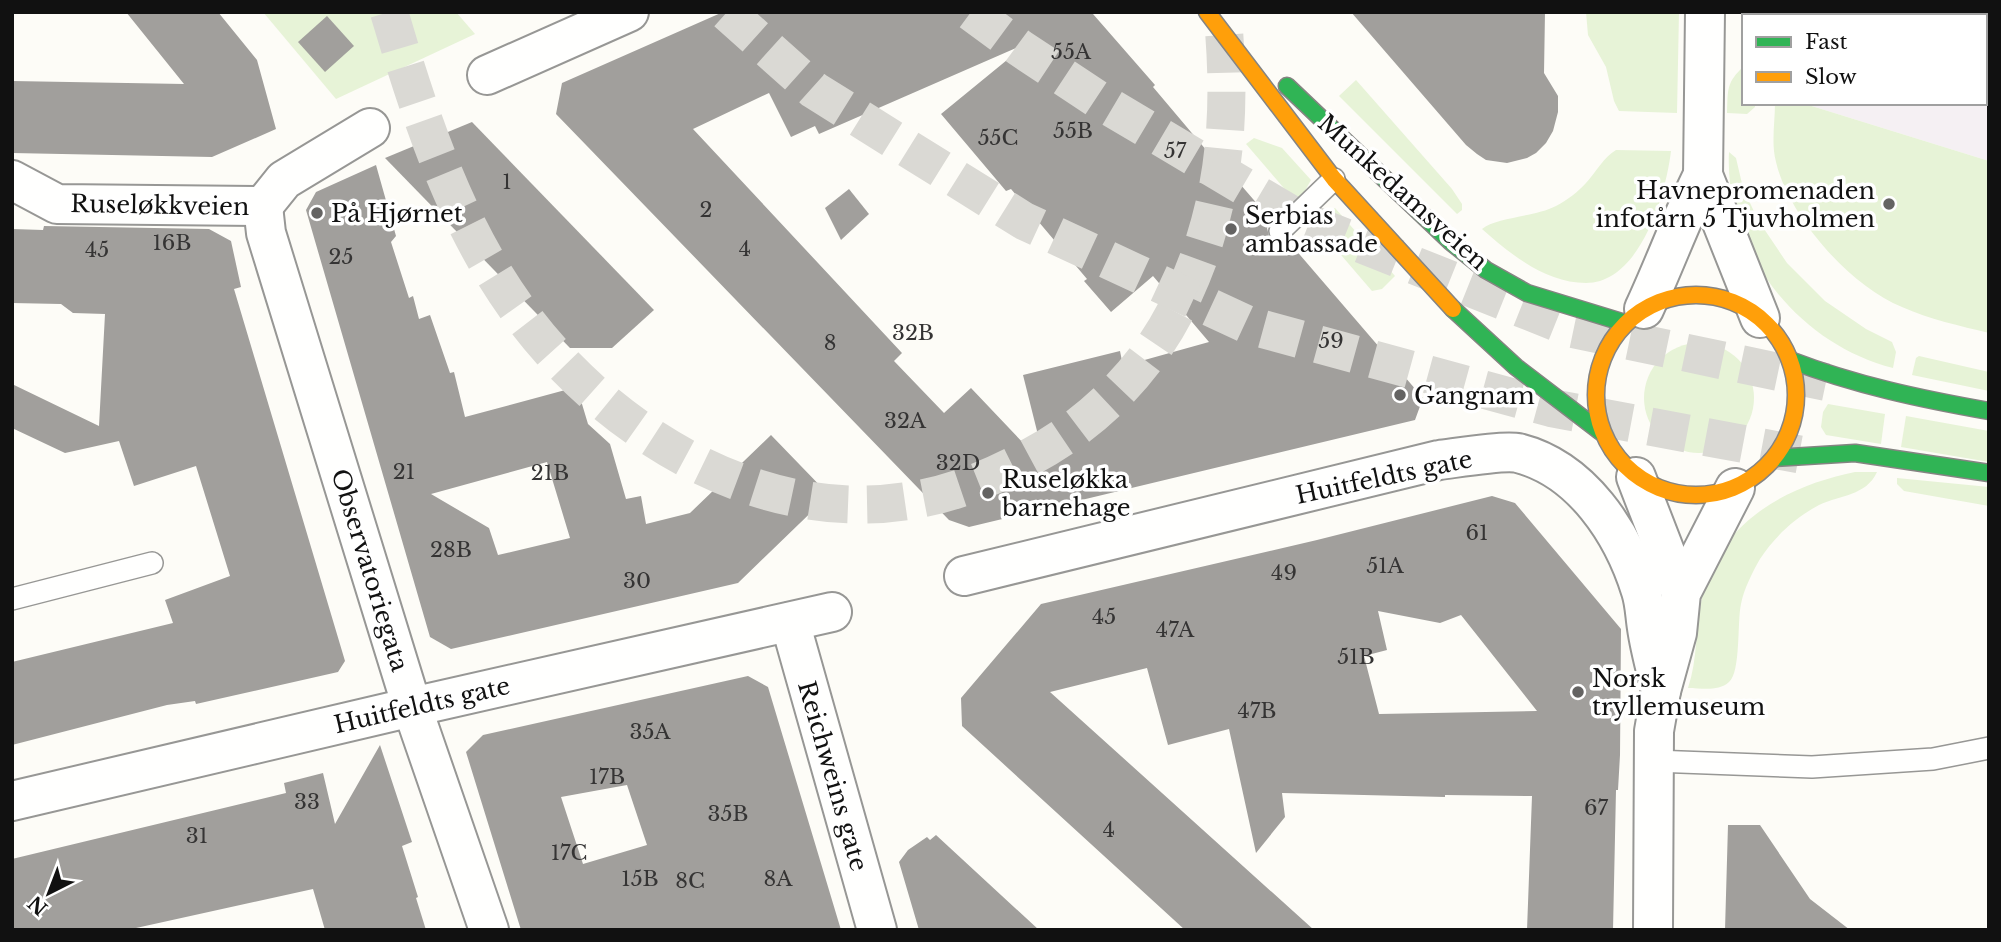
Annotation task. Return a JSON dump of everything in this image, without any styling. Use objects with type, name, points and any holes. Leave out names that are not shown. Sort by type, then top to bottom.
[{"type":"highway","name":"Munkedamsveien","points":[[1208,13],[1334,178],[1388,240],[1470,326],[1516,367],[1601,432]]},
{"type":"highway","name":"Munkedamsveien","points":[[1208,13],[1451,242],[1486,270],[1527,293],[1635,316]]},
{"type":"highway","points":[[1691,295],[1716,297],[1739,305],[1760,318],[1778,337],[1790,360],[1797,394],[1791,428],[1775,458],[1757,476],[1735,488],[1715,494],[1674,494],[1636,477],[1616,457],[1601,432],[1596,409],[1595,385],[1611,341],[1635,316],[1666,299],[1691,295]]},
{"type":"highway","points":[[1790,360],[1869,386],[1989,411]]},
{"type":"highway","points":[[1775,458],[1855,453],[1989,472]]},
{"type":"street","points":[[487,75],[629,12]]},
{"type":"street","points":[[1706,12],[1703,175],[1760,318]]},
{"type":"street","name":"Ruseløkkveien","points":[[12,180],[57,204],[263,206],[284,180],[370,128]]},
{"type":"street","points":[[1635,316],[1667,259],[1684,214],[1703,175]]},
{"type":"street","name":"Observatoriegata","points":[[263,206],[266,233],[412,707],[489,930]]},
{"type":"street","name":"Huitfeldts gate","points":[[964,576],[1438,460],[1517,452],[1556,468],[1589,497],[1615,530],[1642,594],[1661,691]]},
{"type":"street","points":[[1636,477],[1681,593]]},
{"type":"street","points":[[1653,930],[1654,731],[1661,691],[1677,633],[1681,593],[1735,488]]},
{"type":"street","name":"Huitfeldts gate","points":[[12,801],[831,612]]},
{"type":"street","name":"Reichweins gate","points":[[790,622],[877,930]]},
{"type":"lane","points":[[1280,231],[1334,178]]},
{"type":"lane","points":[[12,599],[152,562]]},
{"type":"lane","points":[[1654,761],[1812,767],[1933,759],[1989,748]]},
{"type":"shaded area","points":[[1989,12],[1989,161],[1808,105],[1987,105],[1987,14],[1788,14]]},
{"type":"green space","points":[[263,12],[456,12],[475,34],[336,99]]},
{"type":"green space","points":[[1586,12],[1679,12],[1677,113],[1619,111],[1606,67],[1588,35]]},
{"type":"green space","points":[[1742,68],[1742,105],[1755,105],[1747,114],[1727,113],[1729,87]]},
{"type":"green space","points":[[1356,80],[1452,189],[1462,204],[1462,210],[1457,214],[1339,96]]},
{"type":"green space","points":[[1775,105],[1808,105],[1989,161],[1989,333],[1902,307],[1882,297],[1843,266],[1824,247],[1794,205],[1776,162]]},
{"type":"green space","points":[[1254,138],[1282,148],[1311,180],[1301,198],[1295,201],[1246,144]]},
{"type":"green space","points":[[1616,150],[1671,151],[1663,190],[1647,233],[1635,253],[1621,268],[1605,279],[1586,283],[1571,282],[1543,273],[1504,248],[1482,229],[1560,204],[1583,186]]},
{"type":"green space","points":[[1729,152],[1736,158],[1743,188],[1758,220],[1787,263],[1825,301],[1866,329],[1892,342],[1896,352],[1893,368],[1858,356],[1827,338],[1798,315],[1774,288],[1754,258],[1739,224],[1731,189]]},
{"type":"green space","points":[[1335,208],[1395,276],[1382,289],[1372,291],[1311,220]]},
{"type":"green space","points":[[1699,343],[1720,348],[1738,359],[1749,377],[1754,398],[1749,419],[1738,437],[1720,448],[1699,453],[1678,448],[1660,437],[1649,419],[1644,398],[1649,377],[1660,359],[1678,348]]},
{"type":"green space","points":[[1919,356],[1989,372],[1989,391],[1912,375],[1916,358]]},
{"type":"green space","points":[[1828,404],[1885,414],[1881,444],[1826,435],[1821,427],[1823,412]]},
{"type":"green space","points":[[1906,416],[1989,431],[1989,462],[1901,447]]},
{"type":"green space","points":[[1855,472],[1877,472],[1866,486],[1802,515],[1779,535],[1760,559],[1742,598],[1733,677],[1725,685],[1715,688],[1688,688],[1702,598],[1710,572],[1723,549],[1739,529],[1780,498],[1829,478]]},
{"type":"green space","points":[[1897,478],[1989,487],[1989,506],[1904,491],[1897,484]]},
{"type":"building","points":[[126,12],[218,12],[257,60],[276,129],[212,157],[12,153],[12,81],[184,84]]},
{"type":"building","points":[[723,12],[1096,12],[1093,14],[1155,85],[1153,87],[1218,164],[1221,162],[1272,221],[1267,228],[1270,240],[1277,244],[1288,241],[1423,398],[1415,420],[969,527],[949,520],[556,114],[562,83]],"holes":[[[1016,48],[1018,51],[941,114],[1006,191],[1011,189],[1087,279],[1084,281],[1111,312],[1153,276],[1209,342],[1123,366],[1120,351],[1023,375],[1046,467],[971,388],[944,413],[894,361],[902,353],[693,129],[769,93],[791,137],[815,126],[819,134]]]},
{"type":"building","points":[[1351,12],[1545,12],[1544,73],[1558,96],[1558,112],[1553,131],[1546,143],[1527,158],[1507,163],[1486,160],[1477,154],[1466,145]]},
{"type":"building","points":[[327,16],[354,46],[325,72],[298,42]]},
{"type":"building","points":[[472,122],[654,310],[612,348],[570,348],[385,158]]},
{"type":"building","points":[[376,165],[396,236],[391,242],[409,298],[413,296],[419,319],[430,315],[450,373],[454,372],[465,417],[569,389],[582,404],[588,424],[610,444],[626,499],[641,496],[646,524],[690,513],[771,435],[829,495],[738,583],[451,649],[430,637],[306,210],[316,192]],"holes":[[[547,462],[570,538],[498,555],[489,528],[431,494]]]},
{"type":"building","points":[[849,189],[869,214],[841,240],[825,208]]},
{"type":"building","points":[[44,226],[209,229],[231,241],[241,287],[234,289],[345,661],[338,672],[196,704],[195,701],[167,705],[12,745],[12,662],[173,623],[165,600],[230,576],[196,466],[134,486],[119,441],[65,453],[12,428],[12,384],[99,426],[105,314],[73,313],[61,304],[12,303],[12,229],[43,230]]},
{"type":"building","points":[[1492,496],[1515,503],[1621,629],[1620,755],[1616,790],[1613,930],[1527,930],[1532,796],[1282,793],[1285,817],[1256,853],[1229,729],[1168,745],[1147,668],[1050,692],[1314,930],[1185,930],[962,726],[961,698],[1041,604]],"holes":[[[1378,611],[1440,623],[1461,615],[1537,711],[1379,714],[1364,656],[1387,650]]]},
{"type":"building","points":[[748,676],[768,687],[841,930],[521,930],[466,752],[483,735]],"holes":[[[627,785],[647,845],[583,864],[561,797]]]},
{"type":"building","points":[[380,745],[412,842],[402,846],[426,930],[325,930],[313,889],[127,930],[12,930],[12,859],[286,793],[284,783],[323,773],[335,824]]},
{"type":"building","points":[[1728,825],[1760,825],[1810,899],[1850,930],[1725,930]]},
{"type":"building","points":[[936,835],[1039,930],[919,930],[899,862],[908,850],[927,837],[930,840]]},
{"type":"tunnel","points":[[389,12],[433,147],[471,233],[494,275],[551,351],[627,421],[671,449],[717,473],[765,491],[816,501],[867,505],[919,499],[949,492],[1032,456],[1056,442],[1100,408],[1120,389],[1155,346],[1182,298],[1196,264],[1216,196],[1225,127],[1226,56],[1223,19]]},
{"type":"tunnel","points":[[727,12],[814,90],[1024,221],[1248,325],[1551,408],[1813,457]]},
{"type":"tunnel","points":[[971,12],[1103,103],[1299,219],[1573,329],[1826,382]]},
{"type":"traffic: fast","points":[[1287,86],[1451,242],[1486,270],[1527,293],[1625,323]]},
{"type":"traffic: fast","points":[[1453,309],[1516,367],[1601,432]]},
{"type":"traffic: fast","points":[[1790,360],[1888,390],[1989,411]]},
{"type":"traffic: fast","points":[[1775,458],[1855,453],[1989,473]]},
{"type":"traffic: slow","points":[[1207,12],[1334,179],[1453,309]]},
{"type":"traffic: slow","points":[[1696,295],[1734,302],[1767,324],[1789,357],[1796,395],[1789,433],[1767,466],[1734,488],[1696,495],[1658,488],[1625,466],[1603,433],[1596,395],[1603,357],[1625,324],[1658,302],[1696,295]]},
{"type":"place","name":"Havnepromenaden infotårn 5 Tjuvholmen","points":[[1889,204]]},
{"type":"place","name":"På Hjørnet","points":[[317,213]]},
{"type":"place","name":"Serbias ambassade","points":[[1231,229]]},
{"type":"place","name":"Gangnam","points":[[1400,395]]},
{"type":"place","name":"Ruseløkka barnehage","points":[[988,493]]},
{"type":"place","name":"Norsk tryllemuseum","points":[[1578,692]]}]
